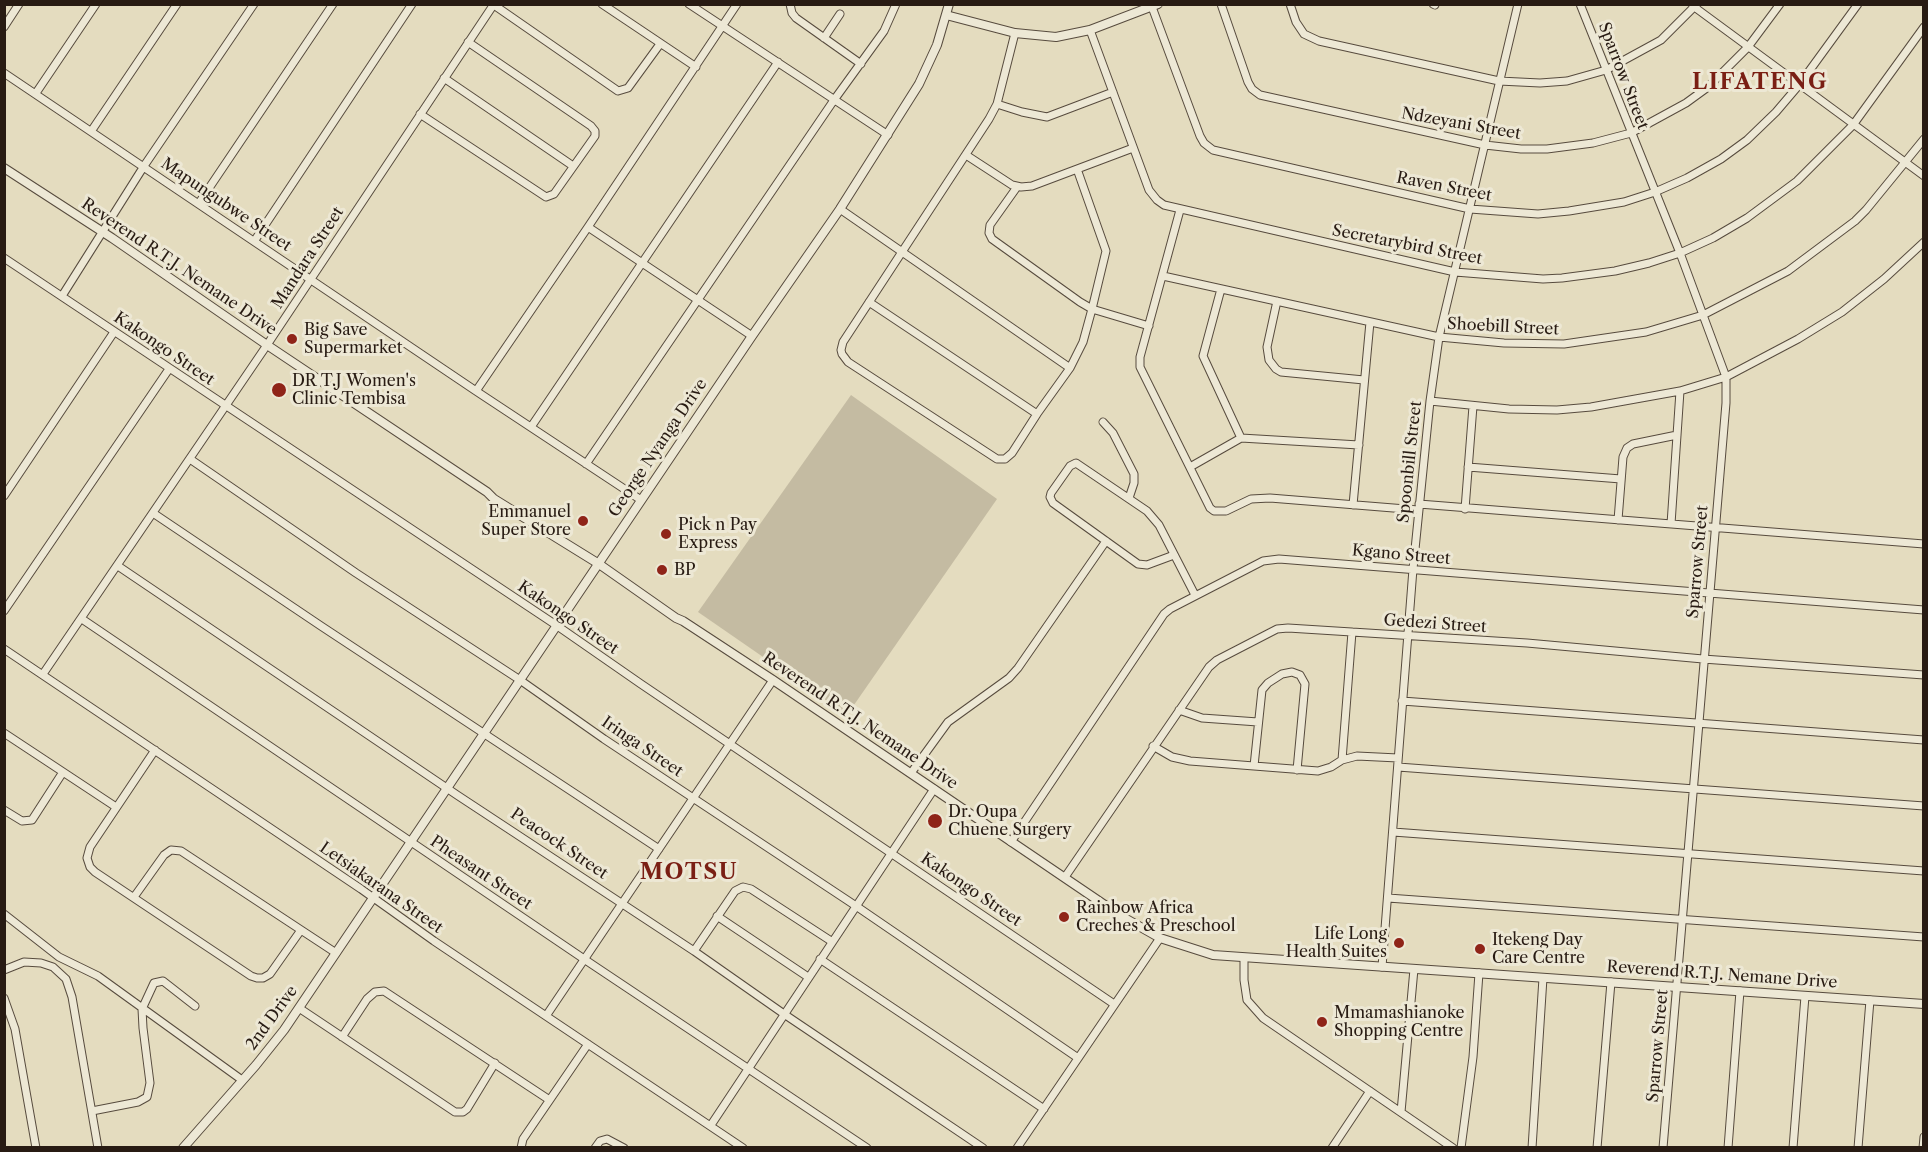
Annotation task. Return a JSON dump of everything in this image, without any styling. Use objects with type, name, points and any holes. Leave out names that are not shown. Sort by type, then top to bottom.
[{"type":"street","points":[[4,27],[19,4]]},
{"type":"street","points":[[36,93],[96,4]]},
{"type":"street","points":[[92,130],[177,4]]},
{"type":"street","points":[[62,296],[144,166],[254,4]]},
{"type":"street","points":[[198,203],[333,4]]},
{"type":"street","points":[[255,240],[412,4]]},
{"type":"street","points":[[602,4],[696,67]]},
{"type":"street","points":[[689,4],[888,135]]},
{"type":"street","points":[[476,391],[737,4]]},
{"type":"street","points":[[790,4],[795,17],[861,64]]},
{"type":"street","points":[[586,464],[834,100],[884,31],[896,4]]},
{"type":"street","name":"George Nyanga Drive","points":[[373,898],[752,336],[840,210],[924,74],[937,45],[949,4]]},
{"type":"street","name":"Ndzeyani Street","points":[[1221,4],[1248,82],[1255,93],[1485,145],[1521,149],[1547,149],[1593,143],[1630,133],[1686,103],[1708,87],[1748,47],[1780,4]]},
{"type":"street","points":[[1290,4],[1296,22],[1304,34],[1319,41],[1499,81],[1553,83],[1606,70],[1661,40],[1694,5],[1923,176]]},
{"type":"street","name":"Spoonbill Street","points":[[1382,967],[1413,569],[1430,400],[1439,337],[1518,4]]},
{"type":"street","name":"Sparrow Street","points":[[1580,4],[1680,253],[1726,377],[1726,403],[1663,1148]]},
{"type":"street","name":"Raven Street","points":[[1155,6],[1200,136],[1207,147],[1470,209],[1538,214],[1602,207],[1654,192],[1721,159],[1747,140],[1776,112],[1799,85],[1858,4]]},
{"type":"street","points":[[494,5],[618,91],[628,88],[660,44]]},
{"type":"street","name":"Mandara Street","points":[[43,674],[267,345],[494,5]]},
{"type":"street","points":[[946,15],[1015,33],[1056,37],[1090,30],[1155,6]]},
{"type":"street","points":[[824,38],[840,14]]},
{"type":"street","name":"Secretarybird Street","points":[[1090,30],[1152,196],[1164,205],[1455,272],[1521,278],[1562,278],[1615,271],[1680,253],[1722,233],[1779,196],[1810,170],[1853,124],[1923,27]]},
{"type":"street","points":[[1015,33],[997,104],[841,346],[842,354],[848,362],[997,459],[1005,459],[1012,453],[1070,368],[1083,342],[1106,251],[1077,169]]},
{"type":"street","points":[[420,114],[544,197],[552,195],[595,136],[595,130],[468,42]]},
{"type":"street","points":[[531,427],[778,62]]},
{"type":"street","name":"Mapungubwe Street","points":[[4,72],[641,500]]},
{"type":"street","points":[[444,78],[573,166]]},
{"type":"street","points":[[997,104],[1047,117],[1113,92]]},
{"type":"street","name":"Shoebill Street","points":[[1163,276],[1439,337],[1504,343],[1564,344],[1646,332],[1703,315],[1767,283],[1806,258],[1866,210],[1923,139]]},
{"type":"street","points":[[966,155],[1017,187],[1032,186],[1133,148]]},
{"type":"street","name":"Reverend R.T.J. Nemane Drive","points":[[4,168],[102,231],[487,492],[494,499],[600,562],[676,618],[773,680],[1121,916],[1160,938],[1213,956],[1923,1004]]},
{"type":"street","points":[[1017,187],[990,225],[990,236],[1060,289],[1092,309],[1149,326]]},
{"type":"street","points":[[840,210],[1070,368]]},
{"type":"street","points":[[1180,210],[1140,357],[1140,367],[1208,504],[1214,511],[1226,511],[1245,501],[1259,498],[1353,505],[1464,509],[1923,544]]},
{"type":"street","points":[[588,227],[752,336]]},
{"type":"street","points":[[1430,400],[1509,409],[1557,410],[1631,401],[1680,391],[1726,377],[1842,312],[1884,279],[1923,242]]},
{"type":"street","name":"Kakongo Street","points":[[4,258],[556,626],[1114,1004]]},
{"type":"street","points":[[1221,289],[1203,356],[1241,438]]},
{"type":"street","points":[[1277,301],[1267,354],[1276,369],[1281,372],[1364,380]]},
{"type":"street","points":[[869,302],[1037,414]]},
{"type":"street","points":[[1353,505],[1370,322]]},
{"type":"street","points":[[4,496],[114,332]]},
{"type":"street","points":[[4,611],[169,369]]},
{"type":"street","points":[[1671,524],[1680,391]]},
{"type":"street","points":[[1464,509],[1473,406]]},
{"type":"street","points":[[1103,422],[1113,433],[1134,474],[1134,483],[1129,498]]},
{"type":"street","points":[[1618,520],[1624,452],[1633,444],[1677,435]]},
{"type":"street","points":[[1190,467],[1241,438],[1359,445]]},
{"type":"street","name":"Iringa Street","points":[[190,459],[356,573],[520,680],[604,739],[856,906],[1078,1058]]},
{"type":"street","points":[[1174,555],[1143,566],[1053,503],[1051,493],[1070,466],[1076,463],[1129,498],[1155,518],[1196,595]]},
{"type":"street","points":[[1468,467],[1621,479]]},
{"type":"street","points":[[153,513],[659,849]]},
{"type":"street","points":[[911,773],[948,722],[1009,678],[1018,668],[1106,542]]},
{"type":"street","name":"Kgano Street","points":[[1011,842],[1158,621],[1170,609],[1269,559],[1923,610]]},
{"type":"street","name":"Peacock Street","points":[[118,566],[446,788],[694,951],[983,1148]]},
{"type":"street","name":"Pheasant Street","points":[[82,619],[867,1148]]},
{"type":"street","name":"Gedezi Street","points":[[1065,878],[1153,746],[1212,663],[1271,631],[1288,628],[1352,632],[1923,675]]},
{"type":"street","points":[[1342,760],[1352,632]]},
{"type":"street","name":"Letsiakarana Street","points":[[4,649],[743,1148]]},
{"type":"street","points":[[1254,766],[1261,695],[1265,686],[1292,672],[1300,675],[1305,684],[1297,770]]},
{"type":"street","points":[[546,1016],[773,680]]},
{"type":"street","points":[[1402,701],[1923,740]]},
{"type":"street","points":[[1179,710],[1202,717],[1257,722]]},
{"type":"street","points":[[4,733],[116,807]]},
{"type":"street","points":[[1153,746],[1179,759],[1297,770],[1324,769],[1357,756],[1398,763],[1693,789],[1923,806]]},
{"type":"street","points":[[155,750],[90,847],[88,862],[95,872],[257,978],[270,974],[301,930]]},
{"type":"street","points":[[4,810],[22,821],[32,820],[63,772]]},
{"type":"street","points":[[711,1125],[934,789]]},
{"type":"street","points":[[1393,832],[1923,871]]},
{"type":"street","points":[[134,897],[164,855],[175,850],[185,854],[336,953]]},
{"type":"street","points":[[694,951],[735,891],[741,887],[747,888],[831,941]]},
{"type":"street","name":"2nd Drive","points":[[183,1148],[284,1030],[373,898]]},
{"type":"street","points":[[1388,898],[1923,937]]},
{"type":"street","points":[[4,914],[59,957],[98,976],[243,1080]]},
{"type":"street","points":[[717,916],[808,977]]},
{"type":"street","points":[[1017,1148],[1160,938]]},
{"type":"street","points":[[53,967],[59,957]]},
{"type":"street","points":[[1244,958],[1245,992],[1251,1006],[1263,1018],[1453,1148]]},
{"type":"street","points":[[820,959],[1044,1109]]},
{"type":"street","points":[[4,970],[17,964],[32,962],[53,967],[66,979],[72,997],[98,1148]]},
{"type":"street","points":[[1401,1112],[1414,969]]},
{"type":"street","points":[[1461,1148],[1473,1058],[1479,973]]},
{"type":"street","points":[[1532,1148],[1543,978]]},
{"type":"street","points":[[92,1111],[138,1102],[147,1097],[150,1083],[142,1009],[154,983],[162,981],[195,1006]]},
{"type":"street","points":[[1597,1148],[1611,982]]},
{"type":"street","points":[[342,1037],[367,999],[375,992],[384,991],[548,1100]]},
{"type":"street","points":[[1728,1148],[1740,991]]},
{"type":"street","points":[[1793,1148],[1805,996]]},
{"type":"street","points":[[4,998],[15,1029],[36,1148]]},
{"type":"street","points":[[1858,1148],[1870,1000]]},
{"type":"street","points":[[299,1008],[455,1112],[463,1112],[467,1109],[495,1063]]},
{"type":"street","points":[[521,1148],[522,1139],[588,1044]]},
{"type":"street","points":[[1332,1148],[1370,1091]]},
{"type":"street","points":[[1923,1137],[1923,1148]]},
{"type":"street","points":[[595,1148],[600,1141],[607,1139],[624,1148]]},
{"type":"shaded area","points":[[851,395],[997,499],[847,715],[698,612]]},
{"type":"place","name":"Big Save Supermarket","points":[[292,339]]},
{"type":"place","name":"DR T.J Women's Clinic Tembisa","points":[[279,390]]},
{"type":"place","name":"Emmanuel Super Store","points":[[583,521]]},
{"type":"place","name":"Pick n Pay Express","points":[[666,534]]},
{"type":"place","name":"BP","points":[[662,570]]},
{"type":"place","name":"Dr. Oupa Chuene Surgery","points":[[935,821]]},
{"type":"place","name":"Rainbow Africa Creches & Preschool","points":[[1064,917]]},
{"type":"place","name":"Life Long Health Suites","points":[[1399,943]]},
{"type":"place","name":"Itekeng Day Care Centre","points":[[1480,949]]},
{"type":"place","name":"Mmamashianoke Shopping Centre","points":[[1322,1022]]},
{"type":"district","name":"LIFATENG","points":[[1760,83]]},
{"type":"district","name":"MOTSU","points":[[689,873]]}]
